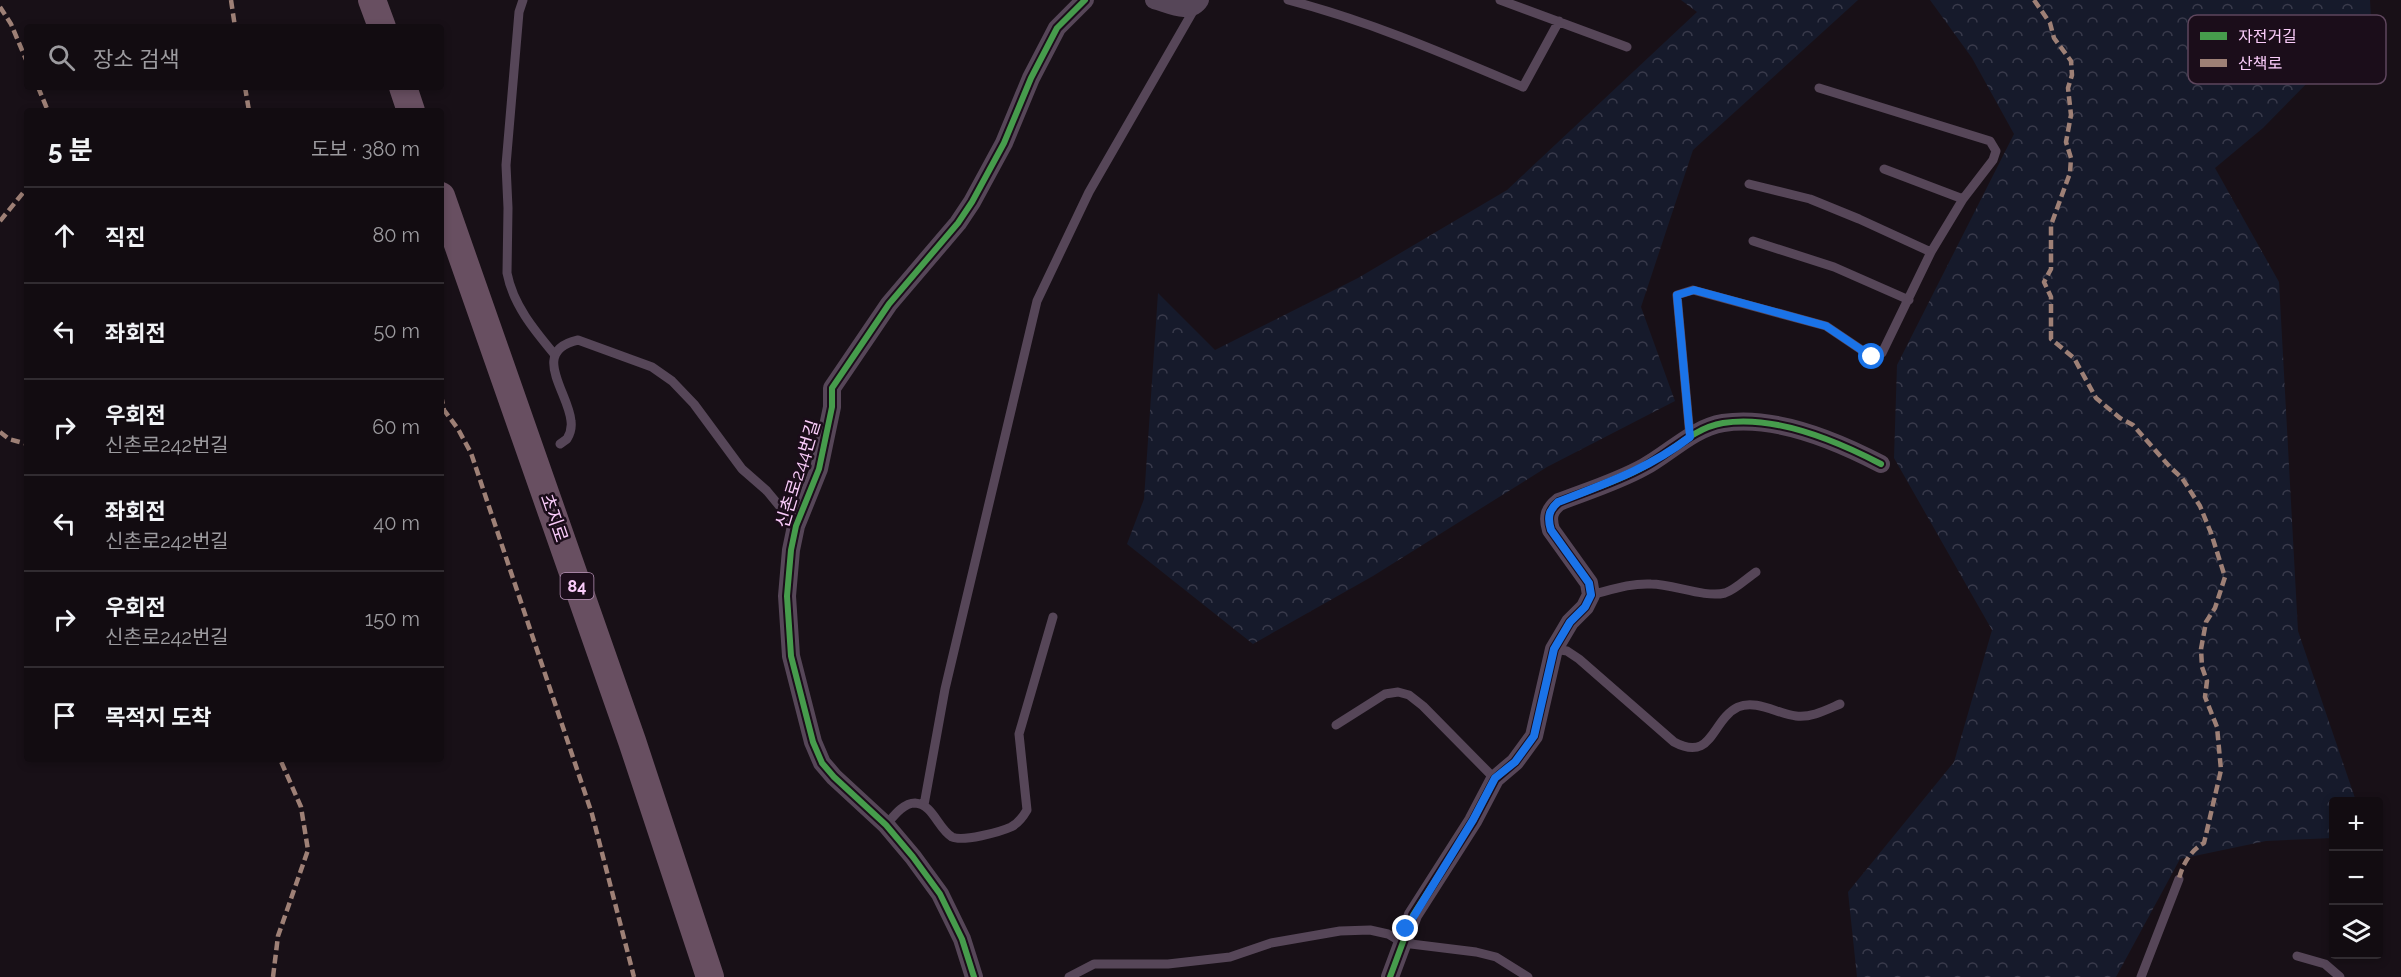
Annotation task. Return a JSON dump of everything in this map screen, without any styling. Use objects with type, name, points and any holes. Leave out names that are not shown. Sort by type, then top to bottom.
[{"type":"main road","points":[[372,0],[381,24]]},
{"type":"main road","points":[[404,90],[410,108]]},
{"type":"main road","name":"초지로","points":[[444,205],[632,741],[710,977]]},
{"type":"street","name":"신촌로244번길","points":[[974,977],[962,939],[940,894],[886,825],[822,763],[805,719],[791,656],[787,596],[791,550],[796,526],[819,469],[832,407],[832,388],[889,304],[958,223],[972,202],[1004,143],[1031,78],[1057,28],[1085,0]]},
{"type":"street","points":[[1154,0],[1188,9],[1198,3]]},
{"type":"street","points":[[1390,977],[1413,915],[1473,820],[1495,778],[1515,762],[1534,736],[1554,649],[1570,622],[1585,607],[1591,595],[1589,583],[1551,530],[1548,521],[1551,509],[1558,502],[1640,469],[1664,456],[1705,428],[1722,423],[1743,421],[1804,431],[1854,449],[1881,464]]},
{"type":"lane","points":[[523,0],[519,12],[507,142],[507,273],[510,288],[519,305],[555,355]]},
{"type":"lane","points":[[1288,0],[1384,29],[1523,87],[1559,21]]},
{"type":"lane","points":[[1500,0],[1627,47]]},
{"type":"lane","points":[[924,805],[945,689],[1037,302],[1089,192],[1198,3]]},
{"type":"lane","points":[[1690,437],[1677,295],[1694,290],[1826,326],[1872,357],[1882,353],[1931,252],[1963,199],[1993,160],[1996,151],[1990,141],[1818,88]]},
{"type":"lane","points":[[1884,169],[1963,199]]},
{"type":"lane","points":[[1749,184],[1810,199],[1931,252]]},
{"type":"lane","points":[[1753,240],[1834,267],[1909,300]]},
{"type":"lane","points":[[560,444],[567,440],[571,423],[569,410],[555,376],[553,363],[560,348],[569,342],[578,340],[652,367],[684,392],[730,454],[767,491],[796,526]]},
{"type":"lane","points":[[1591,595],[1624,586],[1650,584],[1677,586],[1712,594],[1727,592],[1755,572]]},
{"type":"lane","points":[[886,825],[904,806],[914,803],[924,805],[946,832],[955,838],[968,838],[1013,826],[1023,818],[1026,810],[1019,734],[1053,617]]},
{"type":"lane","points":[[1554,649],[1567,651],[1579,659],[1674,742],[1686,748],[1697,748],[1706,742],[1728,714],[1738,707],[1754,705],[1797,717],[1812,716],[1840,704]]},
{"type":"lane","points":[[1336,725],[1385,694],[1398,692],[1409,695],[1423,706],[1495,778]]},
{"type":"lane","points":[[2141,977],[2179,879]]},
{"type":"lane","points":[[1069,977],[1094,964],[1168,964],[1230,957],[1271,943],[1341,931],[1370,930],[1388,934],[1403,943],[1476,952],[1496,957],[1528,977]]},
{"type":"lane","points":[[2297,956],[2325,964],[2340,977]]},
{"type":"green space","points":[[1681,0],[1858,0],[1693,150],[1641,307],[1675,401],[1547,467],[1373,576],[1253,644],[1127,544],[1144,499],[1158,293],[1215,350],[1358,278],[1507,190],[1697,12]]},
{"type":"green space","points":[[1930,0],[2370,0],[2371,15],[2188,15],[2188,84],[2306,84],[2263,128],[2215,168],[2279,282],[2298,631],[2355,797],[2329,797],[2329,838],[2266,841],[2180,859],[2116,977],[1857,977],[1848,892],[1954,762],[1992,630],[1894,458],[1897,365],[2014,134],[1972,58]]},
{"type":"marked path","points":[[231,0],[235,24]]},
{"type":"marked path","points":[[2034,0],[2050,23],[2054,38],[2071,61],[2072,75],[2068,88],[2071,115],[2066,142],[2071,158],[2070,173],[2051,225],[2051,269],[2044,282],[2051,297],[2051,339],[2074,358],[2096,398],[2120,418],[2133,425],[2182,478],[2200,506],[2225,577],[2215,608],[2206,622],[2201,649],[2202,667],[2207,681],[2205,697],[2217,727],[2221,770],[2204,843],[2188,858],[2179,879]]},
{"type":"marked path","points":[[0,7],[11,24],[24,55]]},
{"type":"marked path","points":[[39,90],[47,108]]},
{"type":"marked path","points":[[246,90],[248,108]]},
{"type":"marked path","points":[[0,221],[24,192]]},
{"type":"marked path","points":[[444,410],[471,453],[592,814],[634,977]]},
{"type":"marked path","points":[[0,432],[9,439],[24,443]]},
{"type":"marked path","points":[[273,977],[278,936],[308,850],[301,807],[281,762]]},
{"type":"cycle path","points":[[974,977],[962,939],[940,894],[886,825],[822,763],[813,742],[791,656],[787,596],[791,550],[796,526],[819,469],[832,407],[832,388],[889,304],[958,223],[972,202],[1004,143],[1031,78],[1057,28],[1085,0]]},
{"type":"cycle path","points":[[1390,977],[1413,915],[1473,821],[1495,779],[1515,762],[1534,736],[1554,649],[1570,622],[1585,607],[1591,595],[1589,583],[1551,530],[1550,514],[1556,505],[1634,472],[1692,435],[1723,423],[1743,422],[1784,426],[1825,439],[1881,464]]},
{"type":"route","points":[[1406,929],[1473,820],[1495,778],[1515,762],[1534,736],[1554,649],[1560,636],[1585,607],[1591,595],[1589,583],[1551,530],[1548,521],[1551,509],[1558,502],[1640,469],[1664,456],[1690,437],[1677,295],[1694,290],[1826,326],[1872,357]]}]
